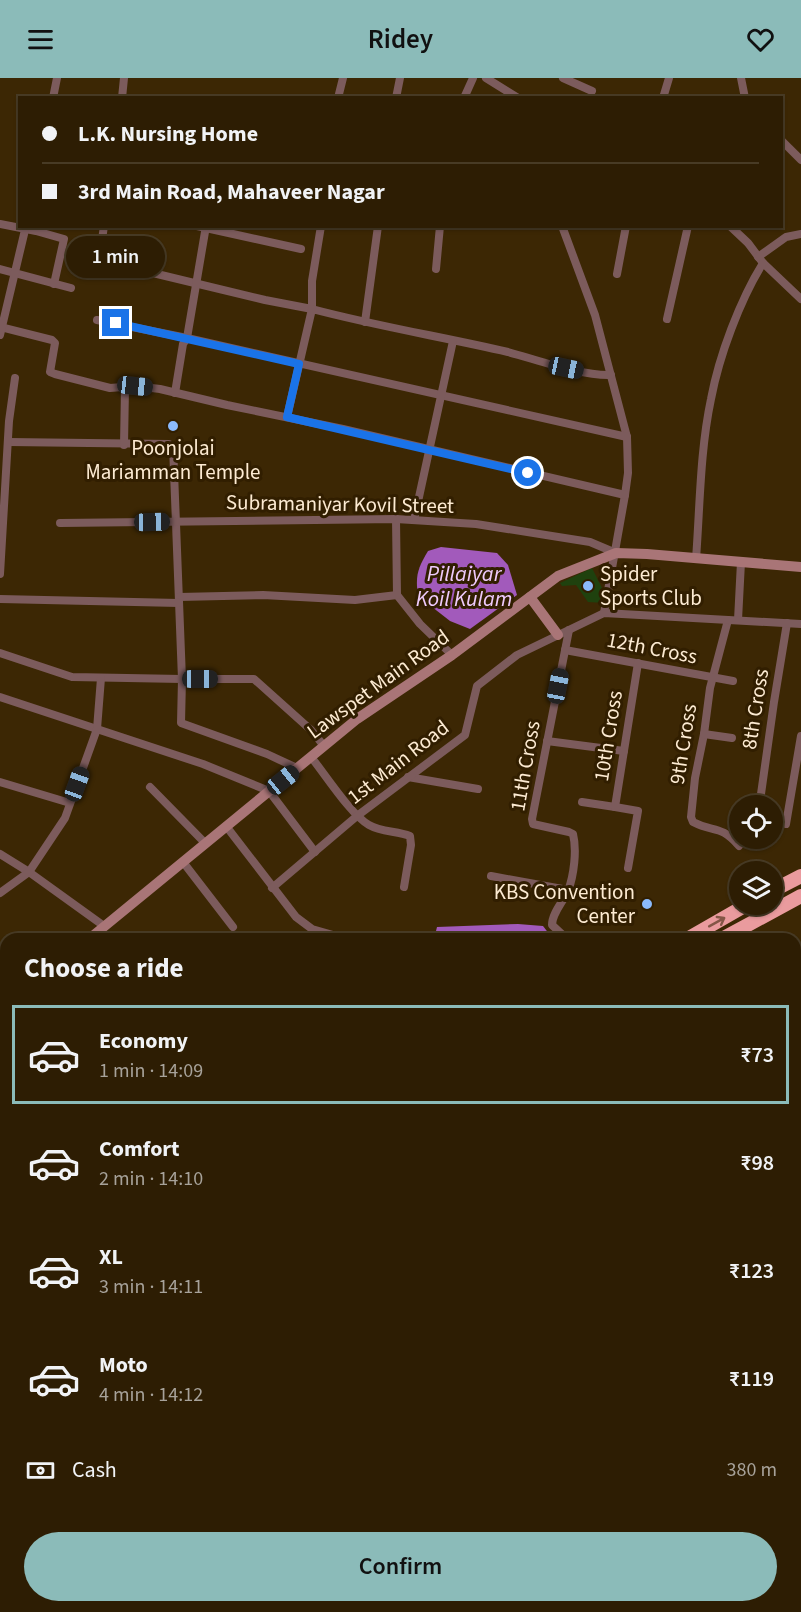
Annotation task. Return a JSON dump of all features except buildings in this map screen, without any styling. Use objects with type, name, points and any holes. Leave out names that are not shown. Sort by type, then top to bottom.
[{"type":"highway","points":[[783,885],[801,876]]},
{"type":"highway","points":[[733,933],[801,896]]},
{"type":"highway","points":[[697,933],[729,915]]},
{"type":"street","points":[[53,96],[57,78]]},
{"type":"street","points":[[123,96],[124,78]]},
{"type":"street","points":[[338,96],[343,78]]},
{"type":"street","points":[[396,96],[400,78]]},
{"type":"street","points":[[465,96],[473,78]]},
{"type":"street","points":[[486,78],[515,96]]},
{"type":"street","points":[[664,96],[669,78]]},
{"type":"street","points":[[741,78],[745,96]]},
{"type":"street","points":[[568,79],[592,91]]},
{"type":"street","points":[[783,142],[801,160]]},
{"type":"street","points":[[0,224],[18,227]]},
{"type":"street","points":[[54,284],[64,239],[22,228],[15,273],[1,330],[52,340],[55,343],[49,367],[50,372],[55,374],[110,388],[135,386],[175,393],[625,495]]},
{"type":"street","points":[[104,228],[99,260],[265,300],[602,375],[611,375]]},
{"type":"street","points":[[175,393],[197,282],[203,228]]},
{"type":"street","points":[[207,228],[301,249]]},
{"type":"street","points":[[287,417],[312,309],[312,281],[321,228]]},
{"type":"street","points":[[365,322],[378,228]]},
{"type":"street","points":[[436,269],[440,228]]},
{"type":"street","points":[[563,228],[595,315],[627,437],[628,473],[616,554],[604,613]]},
{"type":"street","points":[[616,274],[626,228]]},
{"type":"street","points":[[668,318],[688,228]]},
{"type":"street","points":[[732,228],[748,243],[760,260],[801,299]]},
{"type":"street","points":[[696,559],[706,429],[716,375],[747,288],[760,260],[786,237],[801,234]]},
{"type":"street","points":[[0,269],[70,288]]},
{"type":"street","points":[[97,320],[187,338],[627,437]]},
{"type":"street","points":[[414,520],[453,341]]},
{"type":"street","points":[[0,574],[9,421],[15,378]]},
{"type":"street","points":[[124,445],[125,388]]},
{"type":"street","points":[[9,442],[169,444],[173,446],[182,679],[181,723],[267,754],[297,768]]},
{"type":"street","points":[[396,519],[397,596],[420,624],[452,655]]},
{"type":"street","name":"Subramaniyar Kovil Street","points":[[60,523],[414,520],[476,524],[590,542],[616,554]]},
{"type":"street","name":"Lawspet Main Road","points":[[96,933],[357,719],[452,655],[558,576],[616,554],[647,554],[801,567]]},
{"type":"street","points":[[738,620],[741,562]]},
{"type":"street","points":[[0,599],[179,600],[263,595],[355,600],[397,596]]},
{"type":"street","points":[[530,597],[563,633]]},
{"type":"street","name":"1st Main Road","points":[[272,888],[357,816],[465,735],[477,686],[517,655],[604,613],[801,624]]},
{"type":"street","name":"9th Cross","points":[[728,620],[713,678],[695,778],[691,817],[693,822],[724,831],[729,836]]},
{"type":"street","name":"8th Cross","points":[[761,795],[788,623]]},
{"type":"street","name":"11th Cross","points":[[561,933],[552,925],[552,919],[568,890],[573,870],[573,834],[569,831],[533,824],[565,650],[563,633]]},
{"type":"street","name":"12th Cross","points":[[565,650],[733,681]]},
{"type":"street","points":[[0,653],[72,677],[254,679],[311,730],[324,746]]},
{"type":"street","name":"10th Cross","points":[[628,868],[638,811],[615,807],[638,663]]},
{"type":"street","points":[[0,893],[29,872],[65,818],[97,729],[101,678]]},
{"type":"street","points":[[0,697],[203,764],[269,791],[315,852]]},
{"type":"street","points":[[704,734],[732,738]]},
{"type":"street","points":[[786,824],[801,736]]},
{"type":"street","points":[[547,741],[624,751]]},
{"type":"street","points":[[311,757],[357,816],[367,825],[410,836],[411,844],[404,887]]},
{"type":"street","points":[[408,777],[478,789]]},
{"type":"street","points":[[0,782],[70,803]]},
{"type":"street","points":[[150,787],[205,843]]},
{"type":"street","points":[[582,802],[615,807]]},
{"type":"street","points":[[226,826],[296,917],[312,929],[326,933]]},
{"type":"street","points":[[0,854],[29,872],[104,927]]},
{"type":"street","points":[[183,862],[233,927]]},
{"type":"street","points":[[491,876],[568,890]]},
{"type":"green space","points":[[592,568],[607,598],[604,603],[588,602],[576,585],[562,586],[560,583]]},
{"type":"water","name":"Pillaiyar Koil Kulam","points":[[441,547],[497,553],[508,565],[517,595],[470,629],[450,621],[418,596],[417,577],[422,562],[428,551]]},
{"type":"water","points":[[518,924],[543,926],[548,933],[436,933],[437,927]]},
{"type":"place","name":"Poonjolai Mariamman Temple","points":[[173,426]]},
{"type":"place","name":"Spider Sports Club","points":[[588,586]]},
{"type":"place","name":"KBS Convention Center","points":[[647,904]]},
{"type":"route","points":[[116,323],[299,364],[287,417],[528,473]]}]
